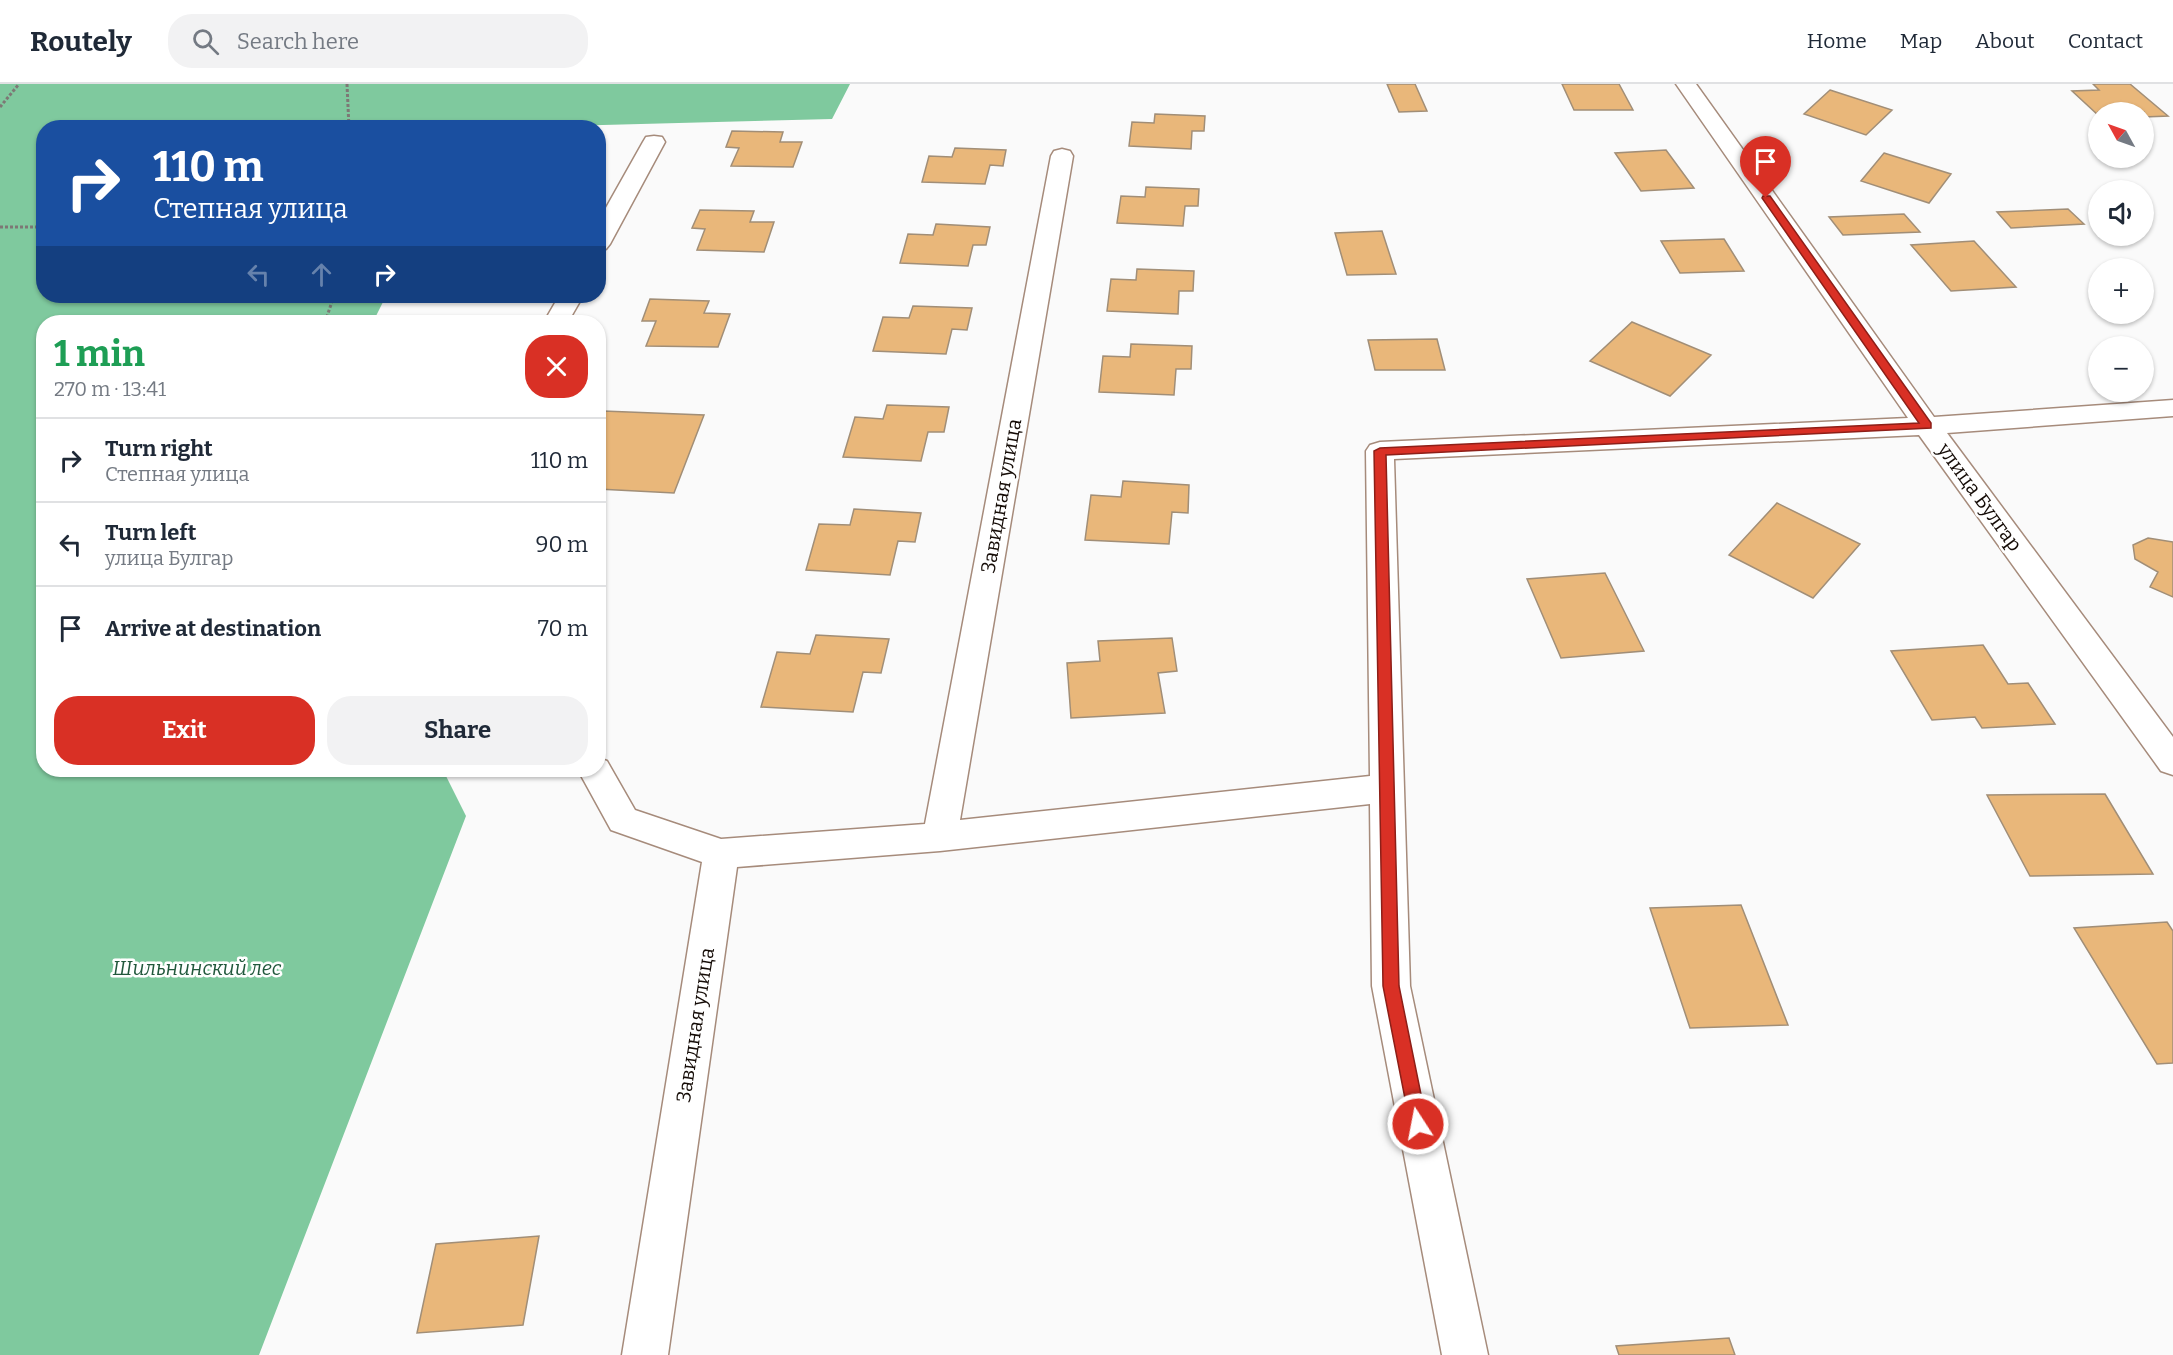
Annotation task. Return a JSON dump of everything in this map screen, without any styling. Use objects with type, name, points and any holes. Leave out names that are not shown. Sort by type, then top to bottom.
[{"type":"street","name":"улица Булгар","points":[[1686,84],[1927,426],[2173,762]]},
{"type":"street","points":[[606,229],[654,142]]},
{"type":"street","name":"Завидная улица","points":[[940,837],[1062,156]]},
{"type":"street","points":[[1465,1355],[1391,986],[1380,451],[1927,426],[2173,408]]},
{"type":"street","points":[[599,777],[623,820],[721,854],[940,837],[1387,788]]},
{"type":"street","name":"Завидная улица","points":[[645,1355],[721,854]]},
{"type":"path","points":[[0,107],[19,84]]},
{"type":"path","points":[[347,84],[349,120]]},
{"type":"path","points":[[0,227],[36,227]]},
{"type":"green space","name":"Шильнинский лес","points":[[0,84],[850,84],[832,119],[606,125],[606,120],[36,120],[36,303],[382,303],[376,315],[36,315],[36,777],[446,777],[466,816],[259,1355],[0,1355]]},
{"type":"building","points":[[1387,84],[1415,84],[1427,111],[1399,112]]},
{"type":"building","points":[[1562,84],[1619,84],[1633,110],[1574,110]]},
{"type":"building","points":[[2093,84],[2130,84],[2151,102],[2088,102],[2088,106],[2072,91],[2099,90]]},
{"type":"building","points":[[1830,90],[1892,110],[1866,135],[1804,114]]},
{"type":"building","points":[[2154,104],[2168,116],[2154,117]]},
{"type":"building","points":[[1155,114],[1205,116],[1204,131],[1192,131],[1191,149],[1129,146],[1132,122],[1154,123]]},
{"type":"building","points":[[732,131],[783,132],[780,142],[802,142],[793,167],[731,166],[739,148],[726,147]]},
{"type":"building","points":[[955,148],[1006,150],[1003,166],[990,165],[985,184],[922,182],[929,156],[952,157]]},
{"type":"building","points":[[1666,150],[1694,188],[1641,191],[1615,153]]},
{"type":"building","points":[[1884,153],[1951,174],[1929,203],[1861,181]]},
{"type":"building","points":[[1146,187],[1199,189],[1198,206],[1185,206],[1183,226],[1117,223],[1121,196],[1145,197]]},
{"type":"building","points":[[2068,209],[2084,224],[2011,228],[1997,212]]},
{"type":"building","points":[[700,210],[754,211],[750,222],[774,222],[764,252],[697,250],[705,229],[692,228]]},
{"type":"building","points":[[1904,214],[1920,232],[1843,235],[1829,217]]},
{"type":"building","points":[[936,224],[990,227],[986,245],[973,245],[968,266],[900,263],[908,234],[933,235]]},
{"type":"building","points":[[1382,231],[1396,274],[1347,275],[1335,233]]},
{"type":"building","points":[[1724,239],[1744,271],[1680,273],[1661,241]]},
{"type":"building","points":[[1974,241],[2016,287],[1951,291],[1911,245]]},
{"type":"building","points":[[1137,269],[1194,271],[1193,291],[1179,291],[1178,314],[1107,311],[1111,279],[1136,280]]},
{"type":"building","points":[[650,299],[709,301],[704,313],[730,314],[718,347],[646,346],[656,321],[642,321]]},
{"type":"building","points":[[913,306],[972,308],[967,330],[952,329],[946,354],[873,351],[883,317],[909,318]]},
{"type":"building","points":[[1632,322],[1711,355],[1670,396],[1590,361]]},
{"type":"building","points":[[1437,339],[1445,370],[1375,370],[1368,340]]},
{"type":"building","points":[[1131,344],[1192,346],[1191,369],[1176,369],[1174,395],[1099,392],[1103,356],[1130,357]]},
{"type":"building","points":[[887,405],[949,407],[944,432],[928,432],[921,461],[843,457],[855,417],[883,419]]},
{"type":"building","points":[[606,411],[704,415],[674,493],[606,489]]},
{"type":"building","points":[[1123,481],[1189,485],[1188,513],[1172,512],[1169,544],[1085,540],[1091,495],[1121,497]]},
{"type":"building","points":[[1777,503],[1860,544],[1813,598],[1729,555]]},
{"type":"building","points":[[854,509],[921,513],[915,542],[898,541],[890,575],[806,570],[819,524],[850,525]]},
{"type":"building","points":[[2148,538],[2173,542],[2173,597],[2150,587],[2158,572],[2135,559],[2133,545]]},
{"type":"building","points":[[1605,573],[1644,651],[1561,658],[1527,579]]},
{"type":"building","points":[[816,635],[889,639],[881,673],[863,672],[853,712],[761,707],[777,652],[810,654]]},
{"type":"building","points":[[1172,638],[1177,671],[1158,673],[1165,713],[1071,718],[1067,663],[1100,661],[1098,641]]},
{"type":"building","points":[[1983,645],[2008,684],[2028,683],[2055,724],[1982,728],[1975,717],[1932,720],[1891,651]]},
{"type":"building","points":[[2105,794],[2153,874],[2030,876],[1987,795]]},
{"type":"building","points":[[1741,905],[1788,1025],[1690,1028],[1650,908]]},
{"type":"building","points":[[2167,922],[2173,931],[2173,1063],[2157,1064],[2074,928]]},
{"type":"building","points":[[539,1236],[523,1325],[417,1333],[436,1244]]},
{"type":"building","points":[[1729,1338],[1735,1355],[1619,1355],[1616,1346]]},
{"type":"route","points":[[1418,1124],[1391,986],[1380,451],[1927,426],[1766,198]]}]
